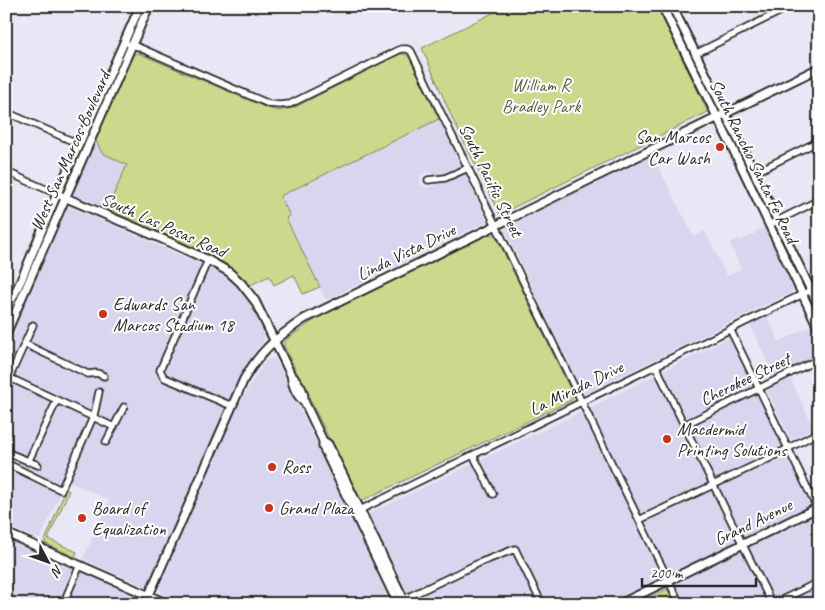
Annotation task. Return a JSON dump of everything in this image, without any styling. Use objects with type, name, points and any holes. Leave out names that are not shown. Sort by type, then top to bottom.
[{"type":"main road","name":"West San Marcos Boulevard","points":[[6,312],[140,6]]},
{"type":"main road","name":"West San Marcos Boulevard","points":[[6,334],[149,6]]},
{"type":"main road","name":"South Rancho Santa Fe Road","points":[[662,6],[819,329]]},
{"type":"main road","name":"South Rancho Santa Fe Road","points":[[672,6],[819,307]]},
{"type":"main road","name":"Linda Vista Drive","points":[[149,595],[244,379],[253,364],[274,340],[304,318],[819,68]]},
{"type":"main road","name":"South Las Posas Road","points":[[57,194],[208,260],[229,272],[241,282],[261,311],[291,375],[292,382],[300,398],[304,401],[323,441],[323,447],[403,602]]},
{"type":"main road","points":[[24,293],[22,289],[32,266],[33,252]]},
{"type":"main road","name":"Grand Avenue","points":[[620,604],[818,509]]},
{"type":"main road","points":[[6,533],[168,604]]},
{"type":"street","points":[[695,54],[792,6]]},
{"type":"street","name":"South Pacific Street","points":[[124,43],[269,104],[279,105],[290,104],[402,49],[407,48],[413,54],[680,604]]},
{"type":"street","points":[[6,112],[79,144]]},
{"type":"street","points":[[754,173],[819,141]]},
{"type":"street","points":[[428,180],[445,178],[468,168]]},
{"type":"street","points":[[7,172],[57,194]]},
{"type":"street","points":[[769,225],[819,200]]},
{"type":"street","points":[[208,260],[161,366],[161,373],[165,378],[232,406]]},
{"type":"street","name":"La Mirada Drive","points":[[357,511],[811,290]]},
{"type":"street","points":[[6,385],[33,325]]},
{"type":"street","points":[[730,329],[818,509]]},
{"type":"street","points":[[25,344],[88,374],[97,373],[104,376]]},
{"type":"street","name":"Cherokee Street","points":[[684,426],[819,359]]},
{"type":"street","points":[[656,366],[773,604],[819,582]]},
{"type":"street","points":[[8,377],[114,427]]},
{"type":"street","points":[[6,463],[61,490],[93,417],[99,392]]},
{"type":"street","points":[[28,462],[57,400]]},
{"type":"street","points":[[106,442],[124,407]]},
{"type":"street","points":[[639,520],[768,459],[819,432]]},
{"type":"street","points":[[6,452],[38,465]]},
{"type":"street","points":[[473,455],[493,494]]},
{"type":"street","points":[[403,602],[479,563],[515,549],[542,604]]},
{"type":"street","points":[[63,604],[80,565]]},
{"type":"street","name":"Linda Vista Drive","points":[[146,604],[149,595]]},
{"type":"shaded area","points":[[438,118],[461,164],[459,167],[443,174],[425,172],[420,176],[420,183],[427,188],[461,174],[466,175],[486,218],[486,222],[326,300],[286,217],[289,216],[280,196]]},
{"type":"shaded area","points":[[95,139],[102,153],[128,165],[107,209],[75,195],[73,191]]},
{"type":"shaded area","points":[[651,153],[694,237],[705,231],[727,276],[741,269],[730,243],[739,239],[741,241],[766,226],[796,288],[794,291],[587,393],[583,392],[505,231],[506,227],[509,223]]},
{"type":"shaded area","points":[[68,207],[219,272],[234,282],[247,298],[265,333],[264,341],[246,364],[151,583],[144,586],[83,559],[109,500],[66,480],[40,540],[6,525],[6,345]]},
{"type":"shaded area","points":[[767,317],[779,342],[814,324],[819,333],[819,355],[775,377],[750,325]]},
{"type":"shaded area","points":[[729,338],[733,340],[819,519],[819,604],[413,604],[368,514],[591,407]]},
{"type":"shaded area","name":"Grand Plaza","points":[[272,358],[277,362],[393,604],[186,604],[161,593],[159,587],[238,404],[262,366],[267,360]]},
{"type":"shaded area","points":[[790,378],[814,428],[791,440],[767,390]]},
{"type":"shaded area","points":[[6,538],[39,552],[157,604],[6,604]]},
{"type":"green space","name":"William R Bradley Park","points":[[507,6],[657,6],[708,112],[500,214],[453,120],[422,48]]},
{"type":"green space","points":[[138,53],[277,111],[293,108],[400,54],[405,54],[409,57],[439,119],[280,196],[290,216],[286,218],[320,287],[303,294],[294,275],[274,285],[269,276],[251,285],[214,256],[107,209],[127,165],[102,153],[95,139],[132,55]]},
{"type":"green space","points":[[489,234],[495,235],[498,240],[573,395],[572,400],[361,501],[284,343],[323,315]]},
{"type":"green space","points":[[66,489],[69,491],[48,539],[77,552],[75,557],[44,543]]},
{"type":"green space","points":[[667,589],[675,604],[637,604]]},
{"type":"place","name":"San Marcos Car Wash","points":[[720,147]]},
{"type":"place","name":"Edwards San Marcos Stadium 18","points":[[103,314]]},
{"type":"place","name":"Macdermid Printing Solutions","points":[[667,439]]},
{"type":"place","name":"Ross","points":[[272,467]]},
{"type":"place","name":"Grand Plaza","points":[[269,508]]},
{"type":"place","name":"Board of Equalization","points":[[82,518]]}]
